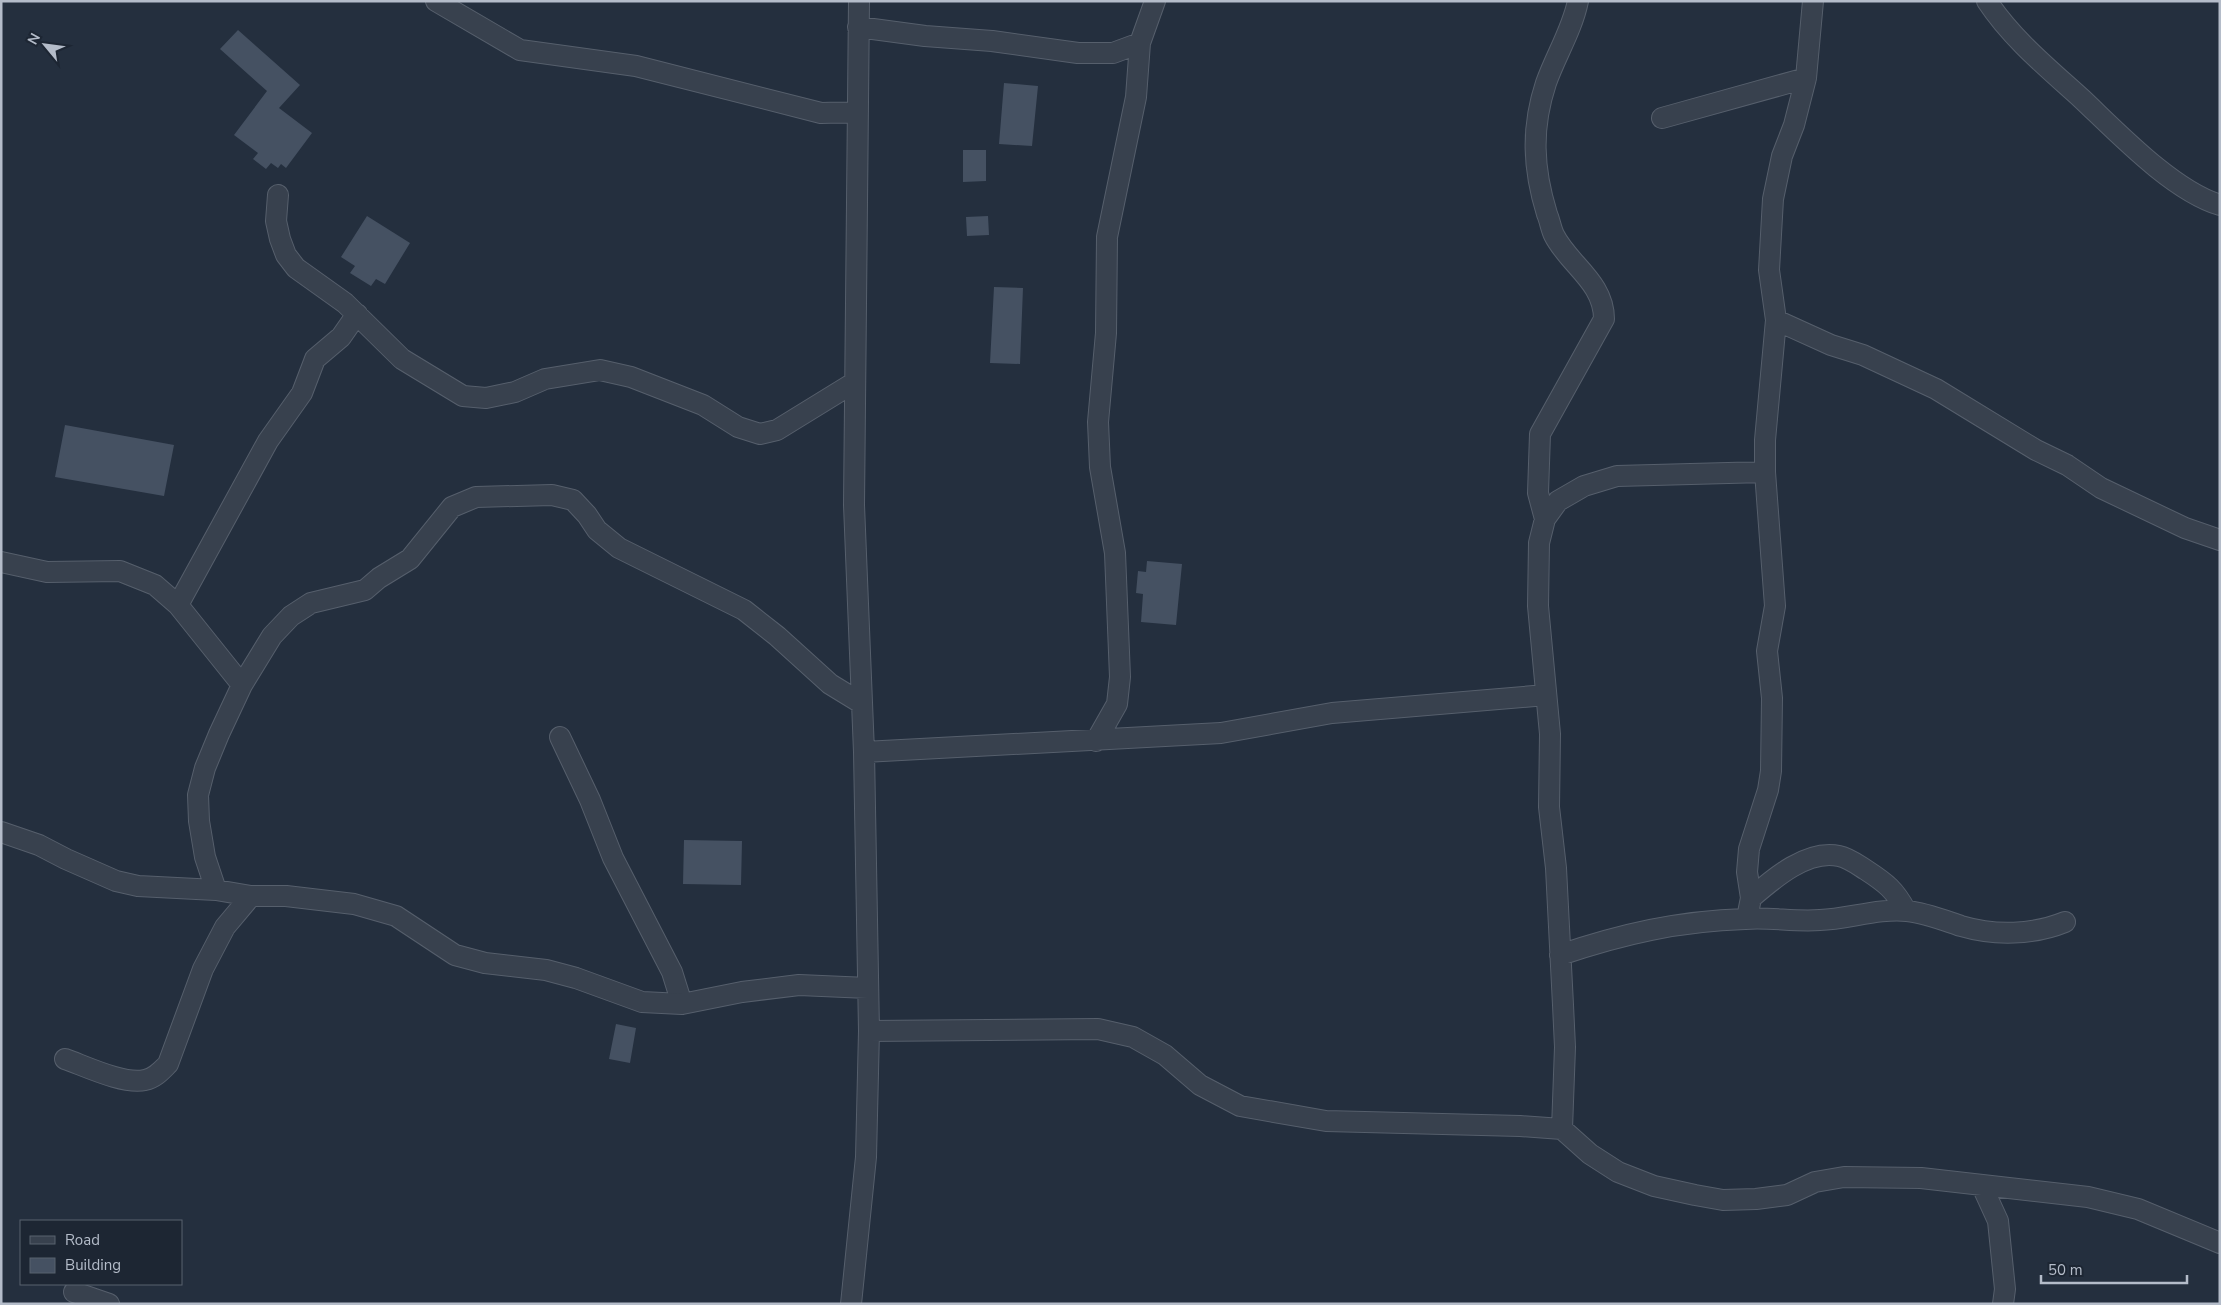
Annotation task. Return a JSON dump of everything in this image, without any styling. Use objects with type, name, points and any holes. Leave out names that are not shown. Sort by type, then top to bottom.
[{"type":"street","points":[[436,1],[520,50],[636,66],[821,113],[858,112]]},
{"type":"street","points":[[852,1304],[866,1156],[869,1031],[864,752],[854,505],[859,1]]},
{"type":"street","points":[[1096,741],[1117,704],[1120,677],[1115,553],[1100,467],[1098,422],[1106,332],[1107,237],[1136,97],[1140,43],[1155,1]]},
{"type":"street","points":[[1545,519],[1538,493],[1540,434],[1604,318],[1604,306],[1597,290],[1554,236],[1537,183],[1535,129],[1546,84],[1574,17],[1578,1]]},
{"type":"street","points":[[1747,918],[1751,898],[1747,872],[1749,849],[1768,790],[1770,771],[1772,698],[1767,651],[1775,606],[1766,472],[1766,416],[1776,320],[1769,270],[1773,199],[1782,156],[1794,124],[1806,78],[1813,1]]},
{"type":"street","points":[[1987,1],[2001,22],[2035,56],[2151,161],[2172,179],[2208,201],[2220,204]]},
{"type":"street","points":[[858,26],[925,36],[992,41],[1078,53],[1113,53],[1140,43]]},
{"type":"street","points":[[1662,118],[1806,78]]},
{"type":"street","points":[[278,194],[276,221],[286,255],[314,283],[345,303],[402,359],[463,396],[486,398],[514,392],[545,380],[600,370],[631,377],[703,405],[738,427],[760,434],[776,430],[855,382]]},
{"type":"street","points":[[178,605],[268,441],[302,394],[315,359],[341,337],[357,314]]},
{"type":"street","points":[[1776,320],[1831,344],[1863,355],[1918,380],[2102,488],[2185,528],[2220,540]]},
{"type":"street","points":[[341,337],[373,332]]},
{"type":"street","points":[[1562,1130],[1565,1048],[1556,868],[1549,808],[1550,734],[1538,606],[1539,543],[1545,519],[1558,501],[1584,486],[1617,476],[1766,472]]},
{"type":"street","points":[[216,890],[205,857],[199,821],[198,795],[205,768],[242,685],[272,636],[291,616],[311,603],[365,590],[378,578],[410,559],[452,507],[476,497],[552,495],[573,500],[587,515],[597,530],[619,548],[744,610],[777,636],[830,684],[861,703]]},
{"type":"street","points":[[1,562],[47,572],[120,571],[155,585],[178,605],[242,685]]},
{"type":"street","points":[[864,752],[1221,733],[1332,712],[1546,695]]},
{"type":"street","points":[[560,738],[590,800],[613,858],[672,972],[682,1004]]},
{"type":"street","points":[[1,832],[39,845],[66,860],[116,881],[138,886],[173,890],[216,890],[251,896],[286,896],[354,904],[396,916],[454,955],[485,963],[546,970],[576,978],[642,1002],[682,1004],[774,988],[799,986],[868,988]]},
{"type":"street","points":[[1751,898],[1785,871],[1805,860],[1838,855],[1878,878],[1896,892],[1906,911]]},
{"type":"street","points":[[65,1059],[129,1080],[145,1080],[158,1075],[168,1064],[203,969],[221,935],[251,896]]},
{"type":"street","points":[[1560,955],[1654,928],[1747,918],[1789,921],[1820,920],[1906,911],[1936,916],[1970,928],[2026,933],[2046,930],[2065,922]]},
{"type":"street","points":[[869,1031],[1098,1029],[1134,1037],[1165,1055],[1200,1085],[1240,1106],[1326,1121],[1520,1126],[1562,1130],[1590,1154],[1618,1172],[1654,1186],[1723,1200],[1756,1199],[1787,1195],[1814,1182],[1844,1177],[1921,1178],[1982,1186],[2059,1192],[2138,1209],[2220,1243]]},
{"type":"street","points":[[1982,1186],[1998,1221],[2005,1289],[2003,1304]]},
{"type":"street","points":[[74,1292],[109,1304]]},
{"type":"building","points":[[238,30],[300,85],[279,108],[312,133],[286,168],[281,164],[278,168],[271,163],[266,169],[253,159],[258,153],[234,135],[267,91],[220,49]]},
{"type":"building","points":[[1004,83],[1038,86],[1032,146],[999,144]]},
{"type":"building","points":[[963,150],[986,150],[986,181],[963,182]]},
{"type":"building","points":[[367,216],[410,243],[385,284],[376,279],[371,286],[350,273],[355,266],[341,257]]},
{"type":"building","points":[[988,216],[989,235],[967,236],[966,217]]},
{"type":"building","points":[[994,287],[1023,288],[1020,364],[990,363]]},
{"type":"building","points":[[65,425],[174,445],[164,496],[55,477]]},
{"type":"building","points":[[1147,561],[1182,564],[1176,625],[1141,622],[1143,594],[1136,593],[1138,571],[1146,572]]},
{"type":"building","points":[[684,840],[742,841],[741,885],[683,884]]},
{"type":"building","points":[[616,1024],[636,1028],[630,1063],[609,1059]]}]
